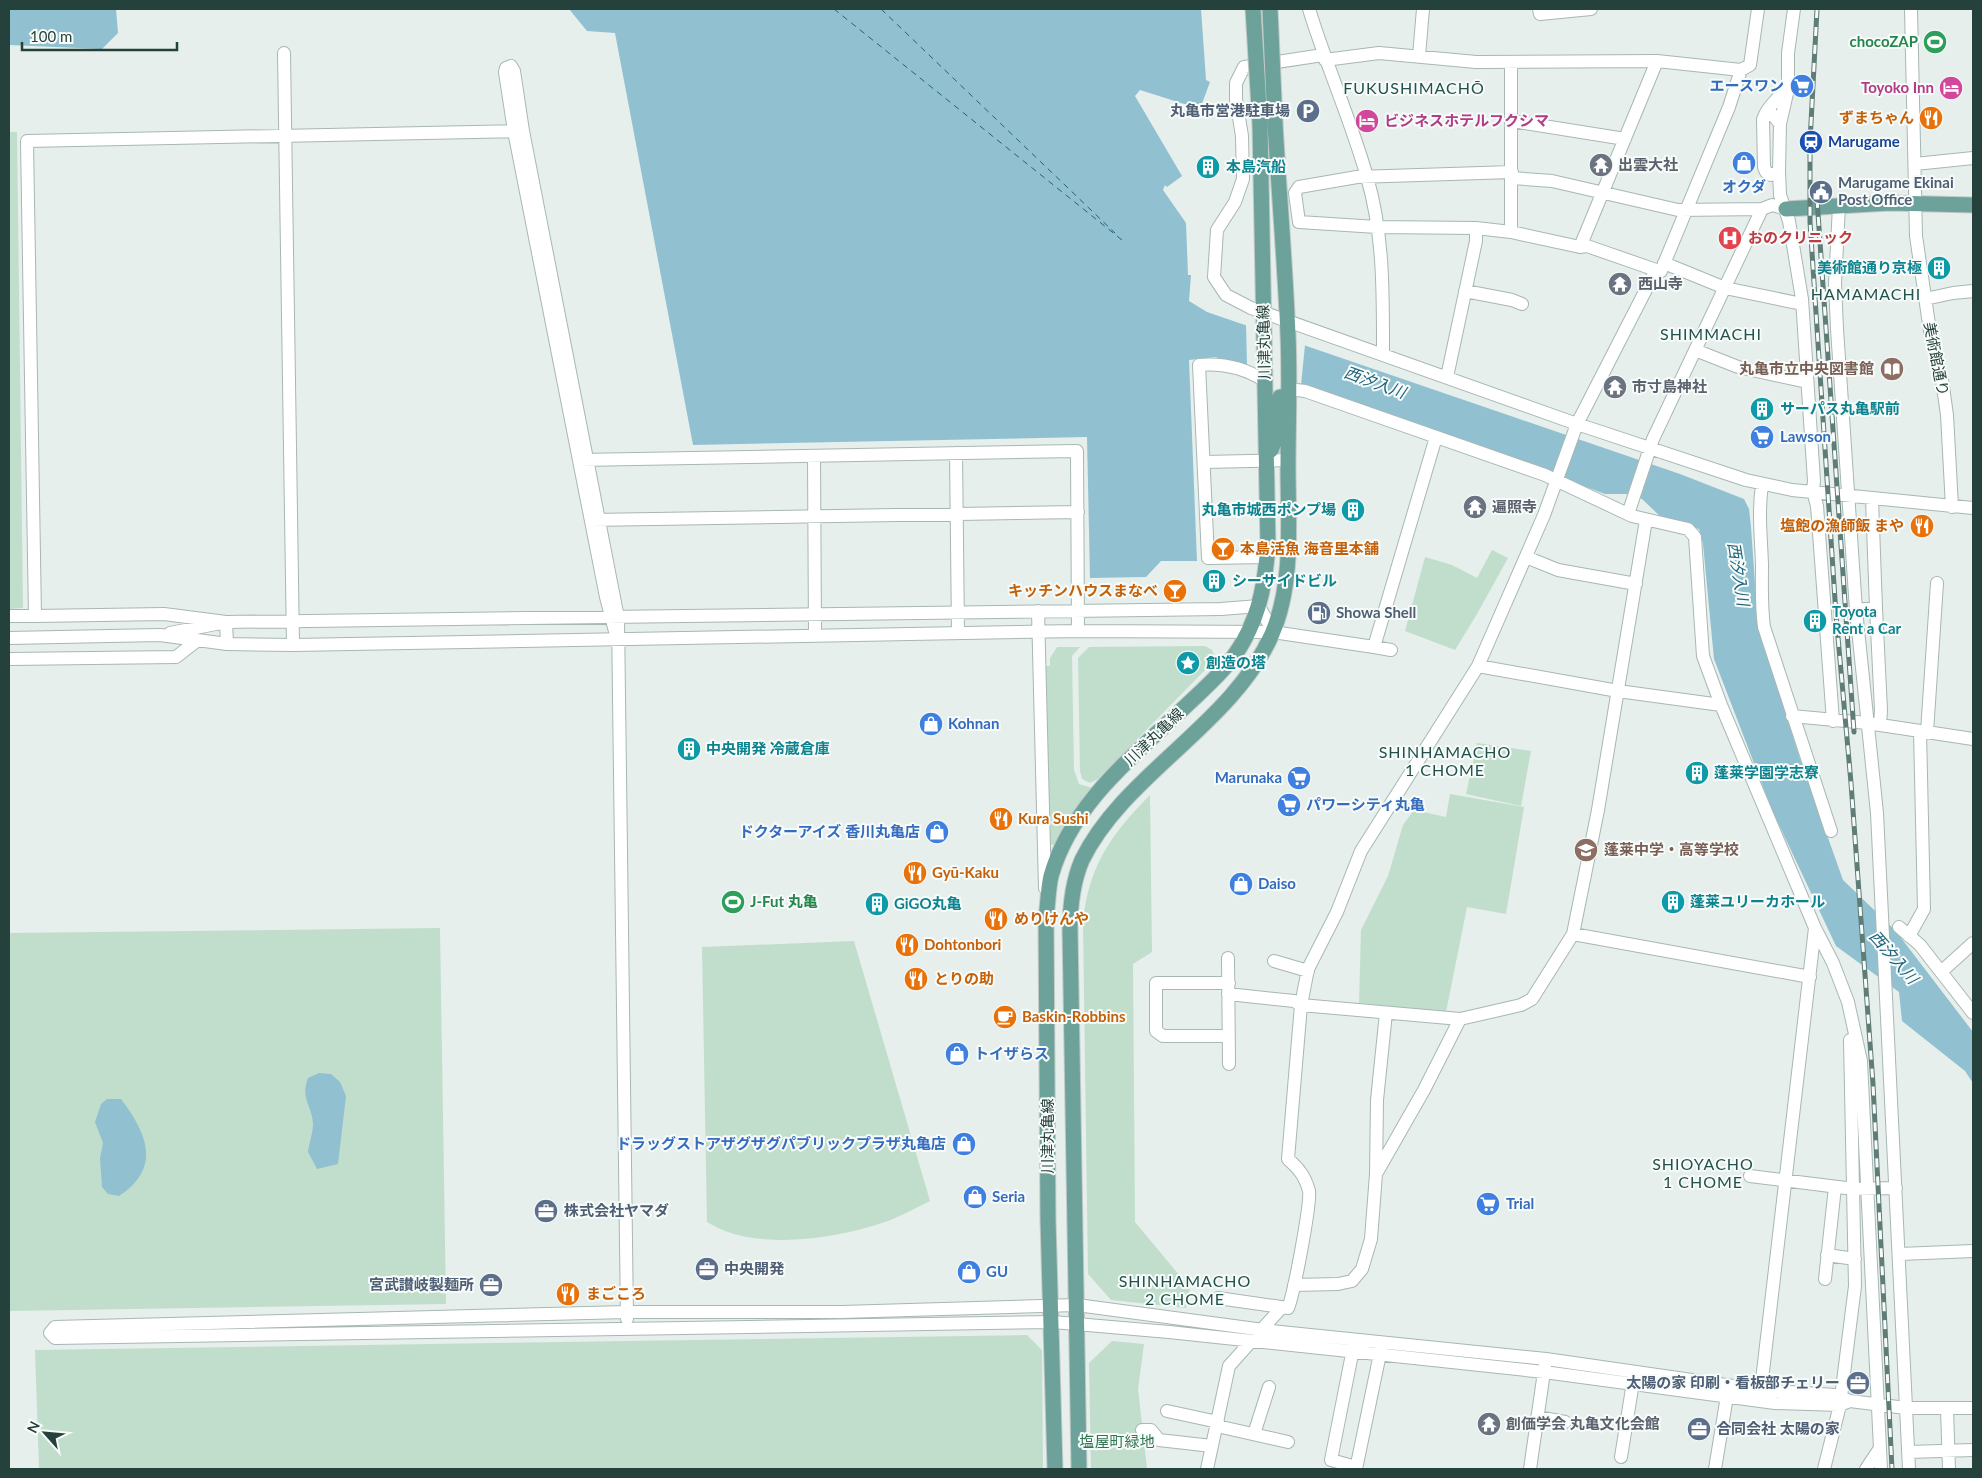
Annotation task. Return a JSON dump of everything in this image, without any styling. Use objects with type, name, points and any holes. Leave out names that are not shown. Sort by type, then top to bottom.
[{"type":"main road","name":"川津丸亀線","points":[[1079,1469],[1070,930],[1074,888],[1082,860],[1115,811],[1231,695],[1254,668],[1273,632],[1285,580],[1288,548],[1288,460],[1285,327],[1268,124],[1253,9]]},
{"type":"main road","name":"川津丸亀線","points":[[1055,1469],[1046,918],[1051,877],[1064,845],[1084,809],[1096,793],[1212,681],[1236,654],[1248,632],[1265,586],[1267,557],[1264,312],[1270,9]]},
{"type":"main road","points":[[1786,209],[1839,206],[1916,207],[1973,205]]},
{"type":"main road","points":[[1266,460],[1275,440],[1286,386]]},
{"type":"street","points":[[1309,9],[1324,57],[1368,178],[1382,257],[1383,354]]},
{"type":"street","points":[[1419,56],[1423,9]]},
{"type":"street","points":[[1539,9],[1540,14],[1591,9]]},
{"type":"street","points":[[1758,9],[1750,65],[1741,70],[1656,61],[1511,64],[1379,53],[1324,57],[1244,67],[1236,83],[1236,99],[1244,158],[1243,178],[1235,202],[1217,230],[1214,277],[1226,295],[1264,312],[1285,327],[1383,354],[1576,428],[1650,447],[1762,485],[1850,497],[1973,508]]},
{"type":"street","points":[[1786,209],[1772,191],[1764,169],[1764,117],[1767,109],[1784,90],[1787,78],[1794,9]]},
{"type":"street","name":"美術館通り","points":[[1911,9],[1917,244],[1925,299],[1947,415],[1952,507]]},
{"type":"street","points":[[284,53],[293,645]]},
{"type":"street","points":[[1580,247],[1656,61]]},
{"type":"street","points":[[1511,64],[1512,232]]},
{"type":"street","points":[[1218,1298],[1288,1308],[1294,1285],[1309,1193],[1303,1174],[1288,1160],[1301,1005],[1308,971],[1337,912],[1361,851],[1478,666],[1526,556],[1576,428],[1660,267],[1730,107],[1741,70]]},
{"type":"street","points":[[1787,78],[1788,89],[1780,124],[1780,195],[1786,209],[1802,304],[1813,491],[1817,506],[1833,721]]},
{"type":"street","points":[[1764,117],[1766,115],[1773,115],[1780,124]]},
{"type":"street","points":[[1512,121],[1625,139]]},
{"type":"street","points":[[35,616],[27,141],[518,131],[617,639],[626,1330]]},
{"type":"street","points":[[1915,164],[1973,158]]},
{"type":"street","points":[[1764,169],[1772,175],[1779,171]]},
{"type":"street","points":[[1786,209],[1772,205],[1762,209],[1686,210],[1655,206],[1552,181],[1512,175],[1357,177],[1299,187],[1295,193],[1298,222],[1476,228],[1512,232],[1580,247],[1587,246],[1725,288],[1802,304]]},
{"type":"street","points":[[1839,206],[1836,293],[1856,610],[1873,724],[1888,997],[1909,1469]]},
{"type":"street","points":[[1628,514],[1650,447],[1762,209]]},
{"type":"street","points":[[1447,377],[1476,241],[1476,228]]},
{"type":"street","points":[[1465,291],[1512,300],[1522,304]]},
{"type":"street","points":[[1925,299],[1973,291]]},
{"type":"street","points":[[1695,350],[1738,367],[1806,382]]},
{"type":"street","points":[[1265,376],[1217,364],[1199,365],[1208,558],[1267,557]]},
{"type":"street","points":[[1286,386],[1305,391],[1557,480],[1628,514],[1688,529],[1694,537],[1702,656],[1815,928],[1833,963],[1848,1002],[1861,1061],[1869,1189],[1881,1469]]},
{"type":"street","points":[[1374,647],[1436,437]]},
{"type":"street","points":[[583,460],[1077,451],[1078,630]]},
{"type":"street","points":[[956,453],[958,632]]},
{"type":"street","points":[[814,456],[814,635]]},
{"type":"street","points":[[1204,462],[1288,460]]},
{"type":"street","points":[[1762,485],[1759,521],[1762,572],[1760,604],[1764,627],[1831,831]]},
{"type":"street","points":[[1872,499],[1881,710],[1873,724]]},
{"type":"street","points":[[595,520],[1078,512]]},
{"type":"street","points":[[1229,1036],[1163,1036],[1156,1031],[1156,984],[1228,988],[1294,1001],[1301,1005],[1460,1019],[1521,1005],[1532,1000],[1572,934],[1598,810],[1646,520]]},
{"type":"street","points":[[1526,556],[1558,570],[1636,584]]},
{"type":"street","points":[[1910,936],[1924,909],[1924,732],[1937,582]]},
{"type":"street","points":[[9,616],[164,614],[226,622],[1221,609],[1259,606],[1273,632]]},
{"type":"street","points":[[1856,610],[1876,608]]},
{"type":"street","points":[[1038,611],[1046,918]]},
{"type":"street","points":[[9,638],[160,634],[226,622]]},
{"type":"street","points":[[226,622],[227,644]]},
{"type":"street","points":[[160,634],[227,644],[293,645],[1078,630],[1273,632],[1391,650]]},
{"type":"street","points":[[9,659],[176,657],[198,640]]},
{"type":"street","points":[[1478,666],[1618,691],[1721,705]]},
{"type":"street","points":[[1792,716],[1873,724],[1973,739]]},
{"type":"street","points":[[1899,926],[1910,936],[1972,1009]]},
{"type":"street","points":[[1760,1396],[1815,928]]},
{"type":"street","points":[[1572,934],[1810,977]]},
{"type":"street","points":[[1941,972],[1973,943]]},
{"type":"street","points":[[1228,958],[1229,1064]]},
{"type":"street","points":[[1274,961],[1308,971]]},
{"type":"street","points":[[1824,1469],[1844,1401],[1855,1286],[1848,1002]]},
{"type":"street","points":[[1294,1285],[1338,1284],[1352,1281],[1362,1269],[1371,1239],[1376,1174],[1377,1100],[1386,1012]]},
{"type":"street","points":[[1376,1174],[1432,1075],[1460,1019]]},
{"type":"street","points":[[1750,1176],[1854,1189],[1896,1188]]},
{"type":"street","points":[[1825,1279],[1835,1187]]},
{"type":"street","points":[[1900,1254],[1973,1252]]},
{"type":"street","points":[[1827,1255],[1855,1259]]},
{"type":"street","points":[[1545,1366],[1380,1356],[1353,1345],[1261,1330],[1077,1305],[842,1312],[627,1312],[55,1327],[50,1333],[55,1338],[1053,1322],[1250,1342],[1353,1345],[1382,1342],[1760,1396],[1844,1401],[1906,1408],[1973,1408]]},
{"type":"street","points":[[1207,1469],[1229,1366],[1282,1307]]},
{"type":"street","points":[[1353,1345],[1330,1460],[1356,1468],[1382,1342]]},
{"type":"street","points":[[1530,1469],[1545,1366]]},
{"type":"street","points":[[1620,1458],[1634,1378]]},
{"type":"street","points":[[1254,1434],[1269,1387]]},
{"type":"street","points":[[1715,1469],[1728,1391]]},
{"type":"street","points":[[1947,1408],[1950,1469]]},
{"type":"street","points":[[1167,1411],[1288,1442]]},
{"type":"street","points":[[1537,1417],[1565,1422]]},
{"type":"street","points":[[1142,1430],[1150,1430],[1159,1440],[1212,1446]]},
{"type":"street","points":[[1866,1469],[1880,1448]]},
{"type":"street","points":[[1908,1452],[1973,1450]]},
{"type":"green space","points":[[9,132],[17,132],[23,608],[9,609]]},
{"type":"green space","points":[[1492,550],[1508,558],[1455,650],[1405,631],[1425,557],[1452,565],[1477,578]]},
{"type":"green space","points":[[1205,646],[1212,650],[1215,657],[1209,666],[1098,779],[1090,783],[1082,779],[1080,771],[1078,658],[1089,647]]},
{"type":"green space","points":[[1057,647],[1080,647],[1072,656],[1074,770],[1079,784],[1092,788],[1056,844],[1053,845],[1049,844],[1045,666],[1050,666],[1050,658]]},
{"type":"green space","points":[[1477,743],[1531,751],[1521,806],[1466,794]]},
{"type":"green space","points":[[1450,794],[1524,807],[1506,914],[1467,907],[1446,1012],[1359,1003],[1361,930],[1388,876],[1403,825],[1414,810],[1446,817]]},
{"type":"green space","points":[[1150,795],[1152,952],[1133,964],[1135,1222],[1190,1288],[1186,1308],[1111,1300],[1088,1274],[1083,923],[1090,885],[1096,868],[1113,838]]},
{"type":"green space","points":[[440,928],[446,1304],[9,1311],[9,933]]},
{"type":"green space","points":[[854,941],[930,1201],[902,1215],[865,1228],[795,1240],[771,1240],[748,1237],[726,1231],[707,1222],[702,947]]},
{"type":"green space","points":[[1027,1335],[1042,1350],[1043,1469],[39,1469],[35,1350]]},
{"type":"green space","name":"塩屋町緑地","points":[[1112,1341],[1144,1344],[1138,1389],[1147,1469],[1091,1469],[1089,1363]]},
{"type":"water","points":[[9,9],[116,9],[118,33],[102,49],[9,45]]},
{"type":"water","name":"西汐入川","points":[[569,9],[1201,9],[1206,80],[1210,82],[1200,109],[1140,90],[1135,96],[1182,176],[1167,187],[1165,185],[1163,190],[1186,223],[1188,275],[1191,275],[1189,301],[1207,312],[1680,474],[1744,499],[1749,509],[1751,527],[1758,627],[1800,759],[1843,880],[1895,930],[1973,1032],[1973,1083],[1965,1071],[1902,1021],[1899,992],[1836,946],[1772,810],[1714,659],[1703,544],[1699,529],[1662,518],[1642,499],[1628,494],[1605,494],[1469,443],[1252,367],[1215,357],[1189,360],[1197,561],[1161,561],[1146,577],[1090,578],[1087,437],[693,445],[615,33],[587,31]]},
{"type":"water","points":[[319,1073],[331,1074],[340,1082],[346,1096],[338,1164],[317,1169],[308,1152],[313,1124],[305,1091],[308,1078]]},
{"type":"water","points":[[107,1099],[121,1099],[138,1125],[146,1150],[141,1174],[119,1196],[108,1194],[102,1187],[100,1158],[103,1143],[95,1122],[101,1104]]},
{"type":"pier","points":[[1246,323],[1305,345],[1301,385],[1247,366]]},
{"type":"ferry route","points":[[834,9],[1122,240]]},
{"type":"ferry route","points":[[881,9],[1115,233]]},
{"type":"railway","points":[[1817,9],[1810,142],[1810,222],[1836,615],[1851,783],[1873,1084],[1892,1469]]},
{"type":"railway","points":[[1817,199],[1854,732]]},
{"type":"place","name":"chocoZAP","points":[[1935,42]]},
{"type":"place","name":"エースワン","points":[[1802,86]]},
{"type":"place","name":"Toyoko Inn","points":[[1951,88]]},
{"type":"place","name":"丸亀市営港駐車場","points":[[1308,111]]},
{"type":"place","name":"ずまちゃん","points":[[1931,118]]},
{"type":"place","name":"ビジネスホテルフクシマ","points":[[1367,121]]},
{"type":"place","name":"Marugame","points":[[1811,142]]},
{"type":"place","name":"オクダ","points":[[1744,163]]},
{"type":"place","name":"出雲大社","points":[[1601,165]]},
{"type":"place","name":"本島汽船","points":[[1208,167]]},
{"type":"place","name":"Marugame Ekinai Post Office","points":[[1821,192]]},
{"type":"place","name":"おのクリニック","points":[[1730,238]]},
{"type":"place","name":"美術館通り京極","points":[[1939,268]]},
{"type":"place","name":"西山寺","points":[[1620,284]]},
{"type":"place","name":"丸亀市立中央図書館","points":[[1892,369]]},
{"type":"place","name":"市寸島神社","points":[[1615,387]]},
{"type":"place","name":"サーパス丸亀駅前","points":[[1762,409]]},
{"type":"place","name":"Lawson","points":[[1762,437]]},
{"type":"place","name":"遍照寺","points":[[1475,507]]},
{"type":"place","name":"丸亀市城西ポンプ場","points":[[1353,510]]},
{"type":"place","name":"塩飽の漁師飯 まや","points":[[1922,526]]},
{"type":"place","name":"本島活魚 海音里本舗","points":[[1223,549]]},
{"type":"place","name":"シーサイドビル","points":[[1214,581]]},
{"type":"place","name":"キッチンハウスまなべ","points":[[1175,591]]},
{"type":"place","name":"Showa Shell","points":[[1319,613]]},
{"type":"place","name":"Toyota Rent a Car","points":[[1815,621]]},
{"type":"place","name":"創造の塔","points":[[1188,663]]},
{"type":"place","name":"Kohnan","points":[[931,724]]},
{"type":"place","name":"中央開発 冷蔵倉庫","points":[[689,749]]},
{"type":"place","name":"蓬莱学園学志寮","points":[[1697,773]]},
{"type":"place","name":"Marunaka","points":[[1299,778]]},
{"type":"place","name":"パワーシティ丸亀","points":[[1289,805]]},
{"type":"place","name":"Kura Sushi","points":[[1001,819]]},
{"type":"place","name":"ドクターアイズ 香川丸亀店","points":[[937,832]]},
{"type":"place","name":"蓬莱中学・高等学校","points":[[1586,850]]},
{"type":"place","name":"Gyū-Kaku","points":[[915,873]]},
{"type":"place","name":"Daiso","points":[[1241,884]]},
{"type":"place","name":"J-Fut 丸亀","points":[[733,902]]},
{"type":"place","name":"蓬莱ユリーカホール","points":[[1673,902]]},
{"type":"place","name":"GiGO丸亀","points":[[877,904]]},
{"type":"place","name":"めりけんや","points":[[996,919]]},
{"type":"place","name":"Dohtonbori","points":[[907,945]]},
{"type":"place","name":"とりの助","points":[[916,979]]},
{"type":"place","name":"Baskin-Robbins","points":[[1005,1017]]},
{"type":"place","name":"トイザらス","points":[[957,1054]]},
{"type":"place","name":"ドラッグストアザグザグパブリックプラザ丸亀店","points":[[964,1144]]},
{"type":"place","name":"Seria","points":[[975,1197]]},
{"type":"place","name":"Trial","points":[[1488,1204]]},
{"type":"place","name":"株式会社ヤマダ","points":[[546,1211]]},
{"type":"place","name":"中央開発","points":[[707,1269]]},
{"type":"place","name":"GU","points":[[969,1272]]},
{"type":"place","name":"宮武讃岐製麺所","points":[[491,1285]]},
{"type":"place","name":"まごころ","points":[[568,1294]]},
{"type":"place","name":"太陽の家 印刷・看板部チェリー","points":[[1858,1383]]},
{"type":"place","name":"創価学会 丸亀文化会館","points":[[1489,1424]]},
{"type":"place","name":"合同会社 太陽の家","points":[[1699,1429]]},
{"type":"district","name":"FUKUSHIMACHŌ","points":[[1414,88]]},
{"type":"district","name":"HAMAMACHI","points":[[1866,294]]},
{"type":"district","name":"SHIMMACHI","points":[[1711,334]]},
{"type":"district","name":"SHINHAMACHO 1 CHOME","points":[[1445,761]]},
{"type":"district","name":"SHIOYACHO 1 CHOME","points":[[1703,1173]]},
{"type":"district","name":"SHINHAMACHO 2 CHOME","points":[[1185,1290]]}]
